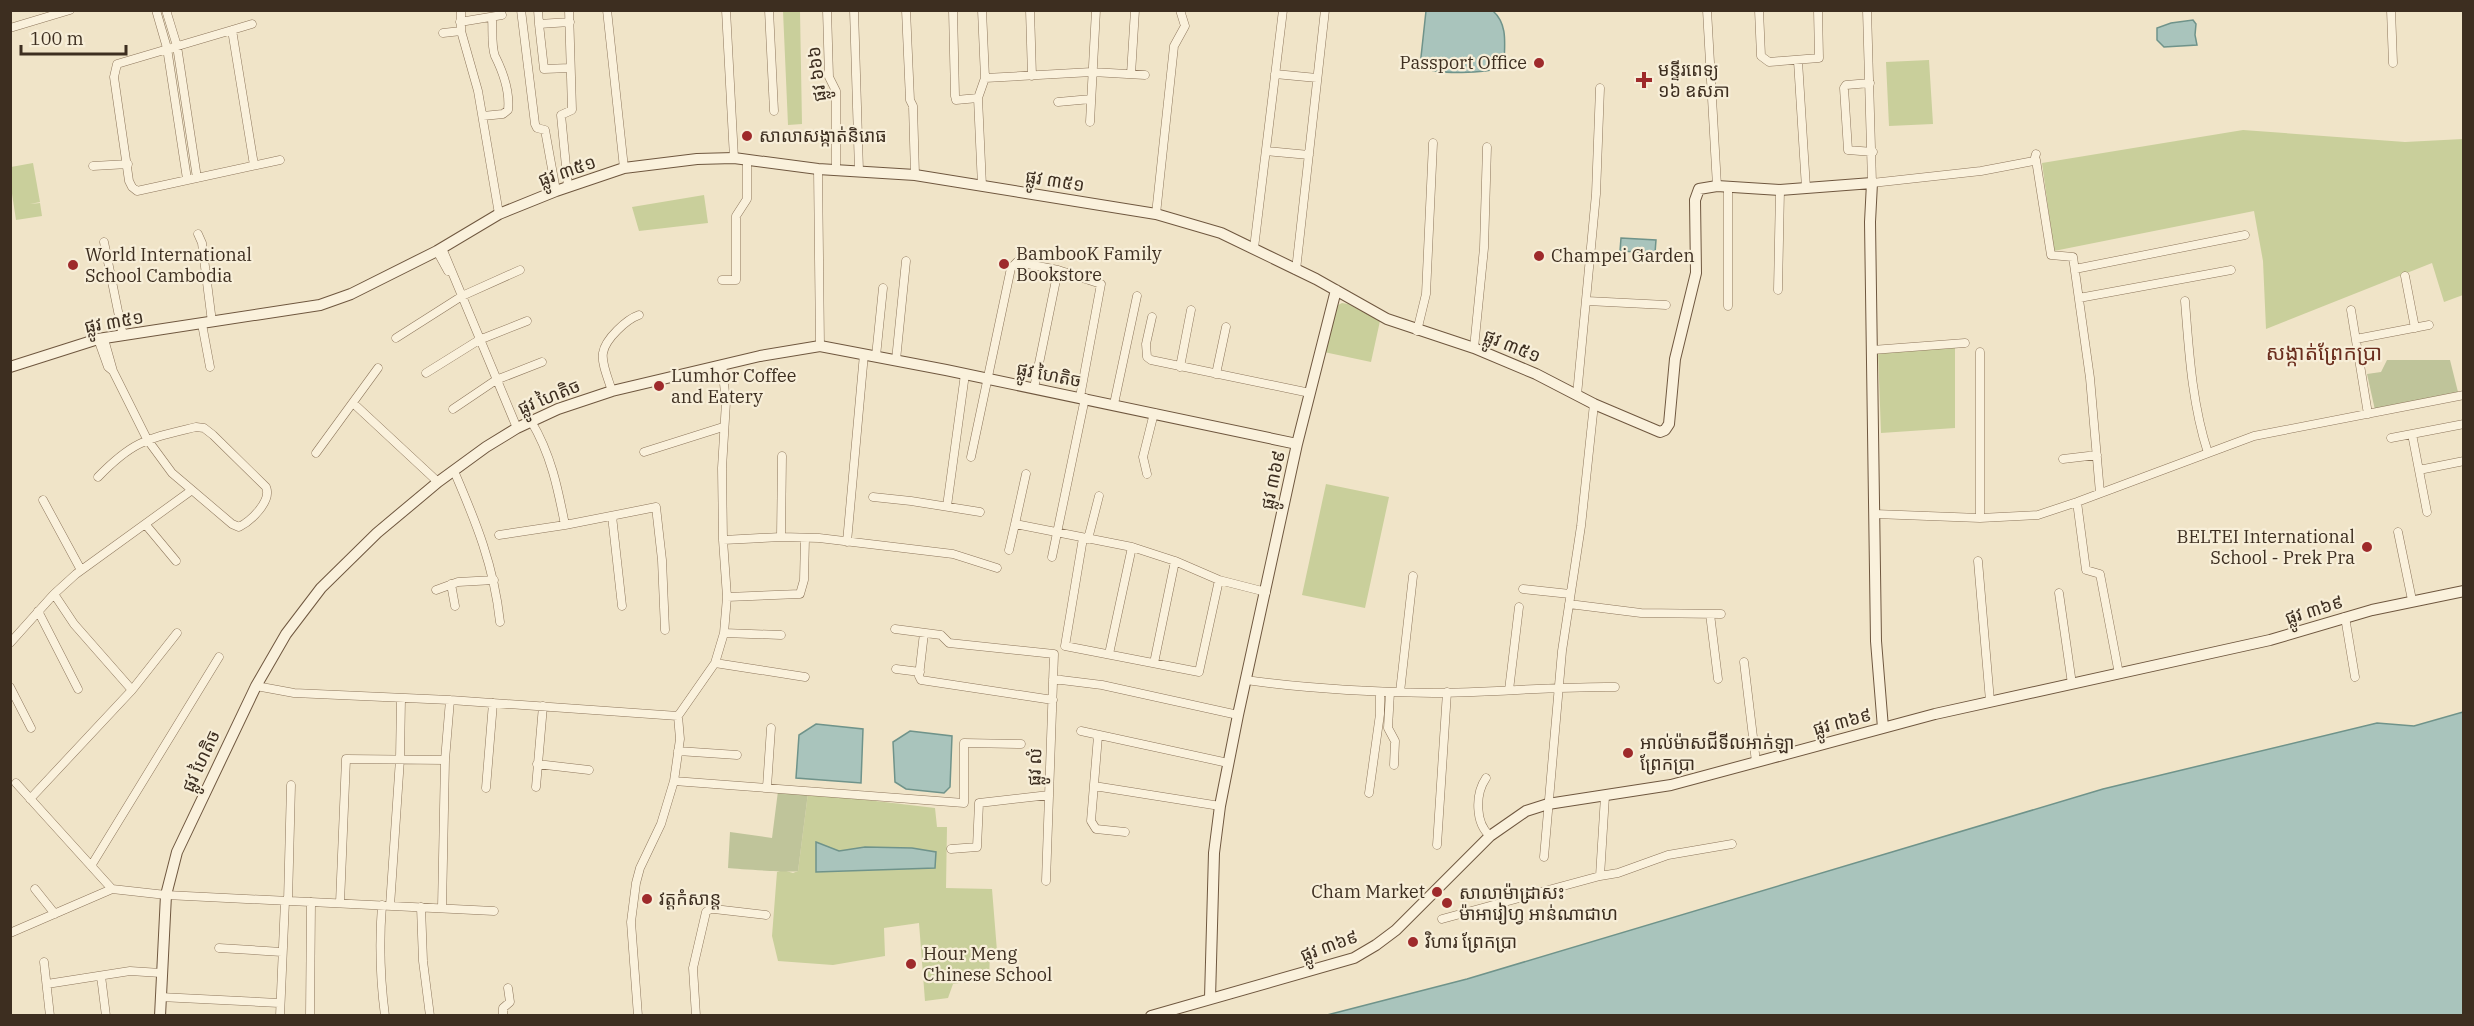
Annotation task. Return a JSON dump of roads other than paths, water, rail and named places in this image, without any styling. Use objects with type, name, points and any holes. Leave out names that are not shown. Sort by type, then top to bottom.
[{"type":"street","points":[[10,28],[70,10]]},
{"type":"street","points":[[156,10],[167,48],[188,179]]},
{"type":"street","points":[[166,10],[177,46],[197,178]]},
{"type":"street","points":[[461,10],[461,31],[483,116],[499,214]]},
{"type":"street","points":[[521,10],[535,124],[537,128],[543,127],[545,130],[556,191]]},
{"type":"street","points":[[538,10],[544,69],[570,68]]},
{"type":"street","points":[[568,187],[561,115],[572,110],[569,10]]},
{"type":"street","points":[[607,10],[624,168]]},
{"type":"street","points":[[726,10],[734,158]]},
{"type":"street","points":[[769,10],[774,111]]},
{"type":"street","name":"ផ្លូវ ៦៦៦","points":[[826,10],[829,77],[836,91],[836,170]]},
{"type":"street","points":[[854,10],[859,171]]},
{"type":"street","points":[[906,10],[915,175]]},
{"type":"street","points":[[952,10],[956,100],[978,98]]},
{"type":"street","points":[[982,10],[986,78],[978,98],[982,186]]},
{"type":"street","points":[[1030,10],[1032,76]]},
{"type":"street","points":[[1090,122],[1096,10]]},
{"type":"street","points":[[1131,74],[1135,10]]},
{"type":"street","points":[[1156,214],[1174,46],[1185,26],[1180,10]]},
{"type":"street","points":[[1254,248],[1283,10]]},
{"type":"street","points":[[1296,270],[1325,10]]},
{"type":"street","points":[[1707,10],[1722,187],[1728,306]]},
{"type":"street","points":[[1759,10],[1763,60],[1769,62],[1819,58],[1818,10]]},
{"type":"street","points":[[1867,10],[1873,152],[1870,222],[1875,641],[1883,728]]},
{"type":"street","points":[[2391,10],[2392,63]]},
{"type":"street","points":[[460,22],[502,15]]},
{"type":"street","points":[[483,116],[503,114],[508,110],[509,104],[502,69],[495,56],[492,18]]},
{"type":"street","points":[[539,24],[570,22]]},
{"type":"street","points":[[252,24],[117,64],[115,70],[129,181],[132,188],[137,191],[280,160]]},
{"type":"street","points":[[232,30],[254,165]]},
{"type":"street","points":[[443,33],[461,31]]},
{"type":"street","points":[[1798,61],[1806,188]]},
{"type":"street","points":[[986,78],[1092,72],[1144,75]]},
{"type":"street","points":[[1275,74],[1317,78]]},
{"type":"street","points":[[1870,83],[1846,85],[1844,88],[1848,150],[1873,152]]},
{"type":"street","points":[[1578,395],[1596,194],[1600,88]]},
{"type":"street","points":[[1058,102],[1091,99]]},
{"type":"street","points":[[1417,331],[1426,294],[1433,143]]},
{"type":"street","points":[[1474,348],[1484,248],[1487,147]]},
{"type":"street","points":[[1266,152],[1309,155]]},
{"type":"street","points":[[1722,187],[1780,190],[1872,183],[1981,171],[2036,157],[2051,255],[2072,255],[2075,269],[2100,493]]},
{"type":"street","name":"ផ្លូវ ៣៥១","points":[[10,368],[101,339],[320,305],[351,294],[440,249],[499,214],[556,191],[624,168],[697,159],[734,158],[818,170],[915,175],[1156,214],[1221,233],[1336,290],[1387,319],[1417,331],[1474,348],[1536,374],[1594,404],[1660,432],[1667,428],[1670,417],[1675,358],[1696,273],[1696,192],[1703,186],[1722,187]]},
{"type":"street","points":[[722,280],[736,280],[736,213],[747,199],[747,159]]},
{"type":"street","points":[[93,166],[128,164]]},
{"type":"street","points":[[818,170],[820,346]]},
{"type":"street","points":[[1778,290],[1780,190]]},
{"type":"street","points":[[198,234],[202,243],[210,367]]},
{"type":"street","points":[[2075,269],[2245,235]]},
{"type":"street","points":[[104,243],[123,336]]},
{"type":"street","points":[[440,249],[517,428]]},
{"type":"street","points":[[896,360],[906,261]]},
{"type":"street","points":[[971,457],[1013,264],[1017,262],[1058,270],[1098,281],[1102,286],[1052,557]]},
{"type":"street","points":[[396,338],[462,296],[520,270]]},
{"type":"street","points":[[1034,388],[1058,270]]},
{"type":"street","points":[[2079,298],[2231,270]]},
{"type":"street","points":[[2405,276],[2415,328]]},
{"type":"street","points":[[876,356],[883,288]]},
{"type":"street","name":"ផ្លូវ ៣៦៩","points":[[1209,998],[1214,853],[1220,806],[1298,444],[1336,290]]},
{"type":"street","points":[[1114,404],[1137,296]]},
{"type":"street","points":[[1587,301],[1666,305]]},
{"type":"street","points":[[2185,301],[2194,397],[2199,425],[2208,453]]},
{"type":"street","points":[[1180,367],[1191,310]]},
{"type":"street","points":[[2351,310],[2368,414]]},
{"type":"street","points":[[612,391],[603,353],[607,343],[628,318],[639,315]]},
{"type":"street","points":[[1152,317],[1146,344],[1147,357],[1151,360],[1310,393]]},
{"type":"street","points":[[426,373],[479,340],[527,321]]},
{"type":"street","points":[[2356,339],[2429,325]]},
{"type":"street","points":[[1216,374],[1226,327]]},
{"type":"street","points":[[98,477],[117,458],[147,439],[196,427],[204,428],[266,487],[269,493],[267,500],[238,527],[172,473],[147,439],[113,371],[108,367],[101,339]]},
{"type":"street","points":[[1872,350],[1965,344]]},
{"type":"street","name":"ផ្លូវ ហៃតិច","points":[[160,1016],[166,895],[177,852],[256,686],[286,634],[321,588],[348,559],[438,482],[486,447],[517,428],[558,408],[612,391],[791,350],[820,346],[1114,404],[1298,444]]},
{"type":"street","points":[[1980,352],[1980,518]]},
{"type":"street","points":[[847,542],[864,354]]},
{"type":"street","points":[[453,409],[496,380],[542,362]]},
{"type":"street","points":[[638,1016],[631,922],[640,868],[661,824],[674,781],[678,751],[678,716],[715,663],[724,633],[727,597],[723,540],[723,427],[726,402],[722,365]]},
{"type":"street","points":[[316,453],[378,368]]},
{"type":"street","points":[[947,506],[965,374]]},
{"type":"street","points":[[1875,514],[1980,518],[2038,515],[2254,436],[2463,395]]},
{"type":"street","points":[[353,403],[438,482]]},
{"type":"street","points":[[1544,857],[1559,687],[1581,526],[1594,404]]},
{"type":"street","points":[[1148,474],[1143,457],[1154,413]]},
{"type":"street","points":[[531,421],[555,475],[566,525]]},
{"type":"street","points":[[2391,438],[2463,424]]},
{"type":"street","points":[[644,452],[723,427]]},
{"type":"street","points":[[2412,434],[2427,512]]},
{"type":"street","points":[[2063,459],[2097,455]]},
{"type":"street","points":[[781,537],[782,456]]},
{"type":"street","points":[[2419,470],[2463,461]]},
{"type":"street","points":[[454,471],[481,536],[494,580],[500,622]]},
{"type":"street","points":[[1009,550],[1026,474]]},
{"type":"street","points":[[10,643],[54,594],[81,570],[192,490]]},
{"type":"street","points":[[1099,496],[1085,539],[1065,645],[1198,672],[1219,580]]},
{"type":"street","points":[[873,497],[980,512]]},
{"type":"street","points":[[43,500],[81,570]]},
{"type":"street","points":[[2076,502],[2086,570],[2100,574],[2119,674]]},
{"type":"street","points":[[499,535],[566,525],[656,507],[662,560],[665,630]]},
{"type":"street","points":[[612,516],[622,606]]},
{"type":"street","points":[[1015,524],[1132,548],[1175,561],[1219,580],[1266,592]]},
{"type":"street","points":[[146,525],[176,561]]},
{"type":"street","points":[[2398,532],[2412,600]]},
{"type":"street","points":[[723,540],[781,537],[847,542],[953,554],[997,568]]},
{"type":"street","points":[[727,597],[800,594],[804,580],[805,538]]},
{"type":"street","points":[[1109,654],[1132,548]]},
{"type":"street","points":[[1154,663],[1175,561]]},
{"type":"street","points":[[1978,561],[1990,701]]},
{"type":"street","points":[[1400,692],[1413,576]]},
{"type":"street","points":[[436,590],[451,584],[494,580]]},
{"type":"street","points":[[451,584],[455,606]]},
{"type":"street","points":[[1523,589],[1570,594]]},
{"type":"street","name":"ផ្លូវ ៣៦៩","points":[[1151,1016],[1354,958],[1376,945],[1415,912],[1490,836],[1526,811],[1548,804],[1671,785],[1990,701],[2270,640],[2345,617],[2412,600],[2463,591]]},
{"type":"street","points":[[2059,593],[2072,684]]},
{"type":"street","points":[[54,594],[80,632],[132,690]]},
{"type":"street","points":[[1569,604],[1641,613],[1720,614]]},
{"type":"street","points":[[1509,690],[1519,608]]},
{"type":"street","points":[[38,611],[78,689]]},
{"type":"street","points":[[1710,614],[1718,680]]},
{"type":"street","points":[[2345,617],[2355,676]]},
{"type":"street","points":[[895,629],[924,633],[921,680],[941,685],[1053,700]]},
{"type":"street","points":[[30,799],[132,690],[177,633]]},
{"type":"street","points":[[724,633],[781,635]]},
{"type":"street","name":"ផ្លូវ លំ","points":[[924,633],[941,635],[947,643],[1054,654],[1046,881]]},
{"type":"street","points":[[91,866],[219,657]]},
{"type":"street","points":[[1744,662],[1756,762]]},
{"type":"street","points":[[715,663],[805,677]]},
{"type":"street","points":[[896,669],[920,672]]},
{"type":"street","points":[[1053,679],[1102,685],[1238,715]]},
{"type":"street","points":[[1246,680],[1306,689],[1380,693],[1615,687]]},
{"type":"street","points":[[256,686],[294,693],[450,700],[678,716]]},
{"type":"street","points":[[10,687],[31,728]]},
{"type":"street","points":[[1390,692],[1388,728],[1395,741],[1394,765]]},
{"type":"street","points":[[1437,845],[1447,692]]},
{"type":"street","points":[[1369,793],[1380,714],[1380,693]]},
{"type":"street","points":[[385,1016],[380,979],[400,759],[401,698]]},
{"type":"street","points":[[442,908],[445,760],[450,700]]},
{"type":"street","points":[[486,788],[493,703]]},
{"type":"street","points":[[536,787],[543,706]]},
{"type":"street","points":[[766,787],[771,728]]},
{"type":"street","points":[[1081,731],[1228,763]]},
{"type":"street","points":[[1098,736],[1091,821],[1093,826],[1125,832]]},
{"type":"street","points":[[964,803],[964,743],[1021,744]]},
{"type":"street","points":[[678,751],[737,755]]},
{"type":"street","points":[[340,903],[346,759],[445,760]]},
{"type":"street","points":[[537,764],[589,770]]},
{"type":"street","points":[[1486,778],[1481,785],[1478,803],[1484,831],[1490,836]]},
{"type":"street","points":[[674,781],[964,803],[1049,795]]},
{"type":"street","points":[[16,783],[112,889]]},
{"type":"street","points":[[280,1016],[291,785]]},
{"type":"street","points":[[1094,786],[1220,806]]},
{"type":"street","points":[[1600,876],[1605,796]]},
{"type":"street","points":[[951,849],[977,847],[979,803]]},
{"type":"street","points":[[1442,918],[1618,873],[1668,855],[1732,844]]},
{"type":"street","points":[[35,889],[55,914]]},
{"type":"street","points":[[10,933],[112,889],[166,895],[494,911]]},
{"type":"street","points":[[310,1016],[311,902]]},
{"type":"street","points":[[421,907],[423,961],[430,1016]]},
{"type":"street","points":[[696,1016],[693,968],[706,912],[714,909],[766,915]]},
{"type":"street","points":[[219,948],[282,952]]},
{"type":"street","points":[[44,962],[50,1016]]},
{"type":"street","points":[[47,984],[130,971],[161,973]]},
{"type":"street","points":[[100,976],[106,1016]]},
{"type":"street","points":[[503,1016],[502,1008],[510,1002],[508,988]]},
{"type":"street","points":[[160,997],[279,1003]]},
{"type":"water","points":[[1426,11],[1493,11],[1504,30],[1504,67],[1485,71],[1449,72],[1420,66]]},
{"type":"water","points":[[2193,20],[2196,24],[2197,45],[2164,47],[2157,40],[2157,28],[2171,23]]},
{"type":"water","points":[[1621,238],[1656,240],[1655,253],[1620,251]]},
{"type":"water","points":[[2463,712],[2463,1015],[1327,1015],[1467,979],[2103,789],[2377,723],[2414,726]]},
{"type":"water","points":[[816,724],[863,729],[861,783],[796,778],[799,735]]},
{"type":"water","points":[[910,731],[952,736],[950,787],[944,793],[906,789],[895,782],[893,742]]},
{"type":"water","points":[[816,842],[839,851],[865,847],[912,848],[936,852],[935,868],[816,872]]},
{"type":"place","name":"Passport Office","points":[[1539,63]]},
{"type":"place","name":"មន្ទីរពេទ្យ ១៦ ឧសភា","points":[[1644,80]]},
{"type":"place","name":"សាលាសង្កាត់និរោធ","points":[[747,136]]},
{"type":"place","name":"Champei Garden","points":[[1539,256]]},
{"type":"place","name":"BambooK Family Bookstore","points":[[1004,264]]},
{"type":"place","name":"World International School Cambodia","points":[[73,265]]},
{"type":"place","name":"Lumhor Coffee and Eatery","points":[[659,386]]},
{"type":"place","name":"BELTEI International School - Prek Pra","points":[[2367,547]]},
{"type":"place","name":"អាល់ម៉ាសជីទីលអាក់ឡា ព្រែកប្រា","points":[[1628,753]]},
{"type":"place","name":"Cham Market","points":[[1437,892]]},
{"type":"place","name":"វត្តកំសាន្ត","points":[[647,899]]},
{"type":"place","name":"សាលាម៉ាដ្រាសះ ម៉ាអារៀហ្វ អាន់ណាជាហ","points":[[1447,903]]},
{"type":"place","name":"វិហារ ព្រែកប្រា","points":[[1413,942]]},
{"type":"place","name":"Hour Meng Chinese School","points":[[911,964]]},
{"type":"district","name":"សង្កាត់ព្រែកប្រា","points":[[2324,353]]}]
